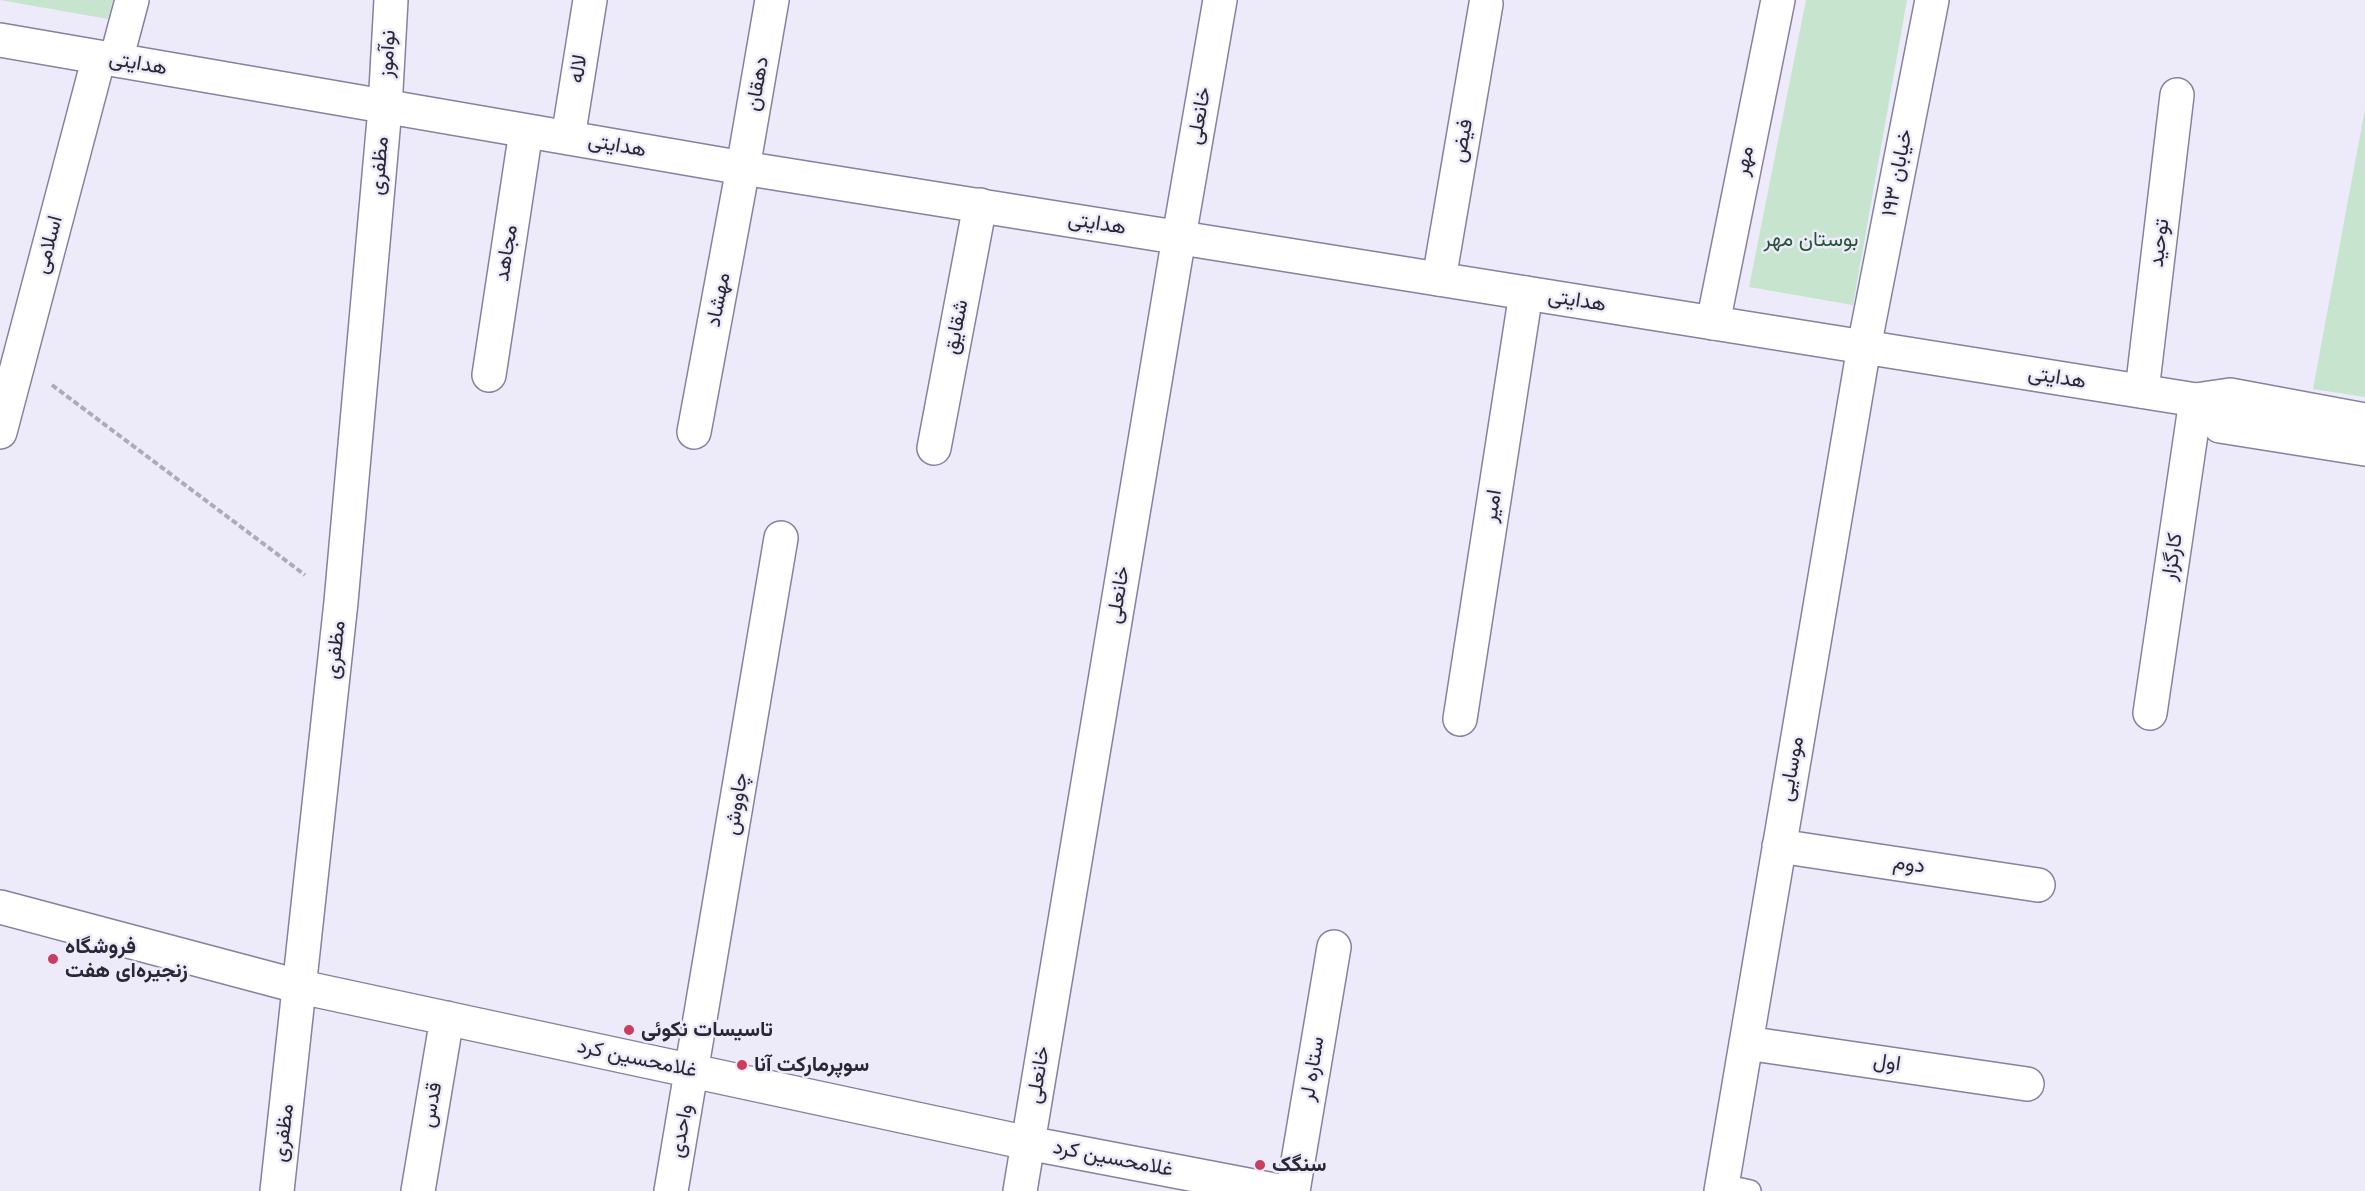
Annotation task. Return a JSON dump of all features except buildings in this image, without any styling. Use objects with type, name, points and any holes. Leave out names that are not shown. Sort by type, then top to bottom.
[{"type":"street","name":"اسلامی","points":[[0,432],[107,58],[132,0]]},
{"type":"street","name":"نوآموز","points":[[385,108],[391,0]]},
{"type":"street","name":"لاله","points":[[568,138],[590,0]]},
{"type":"street","name":"دهقان","points":[[743,168],[772,0]]},
{"type":"street","name":"خانعلی","points":[[1020,1191],[1220,0]]},
{"type":"street","name":"مهر","points":[[1713,322],[1778,0]]},
{"type":"street","name":"خیابان ۱۹۳","points":[[1864,347],[1932,0]]},
{"type":"street","name":"فیض","points":[[1439,279],[1486,4]]},
{"type":"street","name":"هدایتی","points":[[0,40],[743,168],[2196,400],[2230,395],[2365,420]]},
{"type":"street","name":"توحید","points":[[2142,391],[2177,95]]},
{"type":"street","name":"مظفری","points":[[277,1191],[342,602],[385,108]]},
{"type":"street","name":"مجاهد","points":[[489,375],[526,131]]},
{"type":"street","name":"مهشاد","points":[[694,432],[743,168]]},
{"type":"street","name":"شقایق","points":[[934,448],[980,205]]},
{"type":"street","name":"امیر","points":[[1460,719],[1526,293]]},
{"type":"street","name":"موسایی","points":[[1731,1189],[1746,1043],[1864,347]]},
{"type":"street","points":[[2196,400],[2220,426],[2365,449]]},
{"type":"street","name":"کارگزار","points":[[2151,713],[2196,400]]},
{"type":"street","name":"چاووش","points":[[692,1071],[781,538]]},
{"type":"street","name":"دوم","points":[[1779,846],[2038,885]]},
{"type":"street","name":"غلامحسین کرد","points":[[0,908],[301,987],[1028,1143],[1279,1191]]},
{"type":"street","name":"ستاره لر","points":[[1293,1191],[1334,947]]},
{"type":"street","name":"قدس","points":[[418,1191],[447,1018]]},
{"type":"street","name":"اول","points":[[1746,1043],[2027,1084]]},
{"type":"street","name":"واحدی","points":[[671,1191],[692,1071]]},
{"type":"path","points":[[19,360],[342,602]]},
{"type":"green space","points":[[0,0],[113,0],[108,19]]},
{"type":"green space","name":"بوستان مهر","points":[[1806,0],[1907,0],[1853,305],[1749,287]]},
{"type":"green space","points":[[2365,109],[2365,397],[2313,389]]},
{"type":"place","name":"فروشگاه زنجیره‌ای هفت","points":[[53,959]]},
{"type":"place","name":"تاسیسات نکوئی","points":[[629,1030]]},
{"type":"place","name":"سوپرمارکت آنا","points":[[742,1065]]},
{"type":"place","name":"سنگک","points":[[1260,1165]]}]
